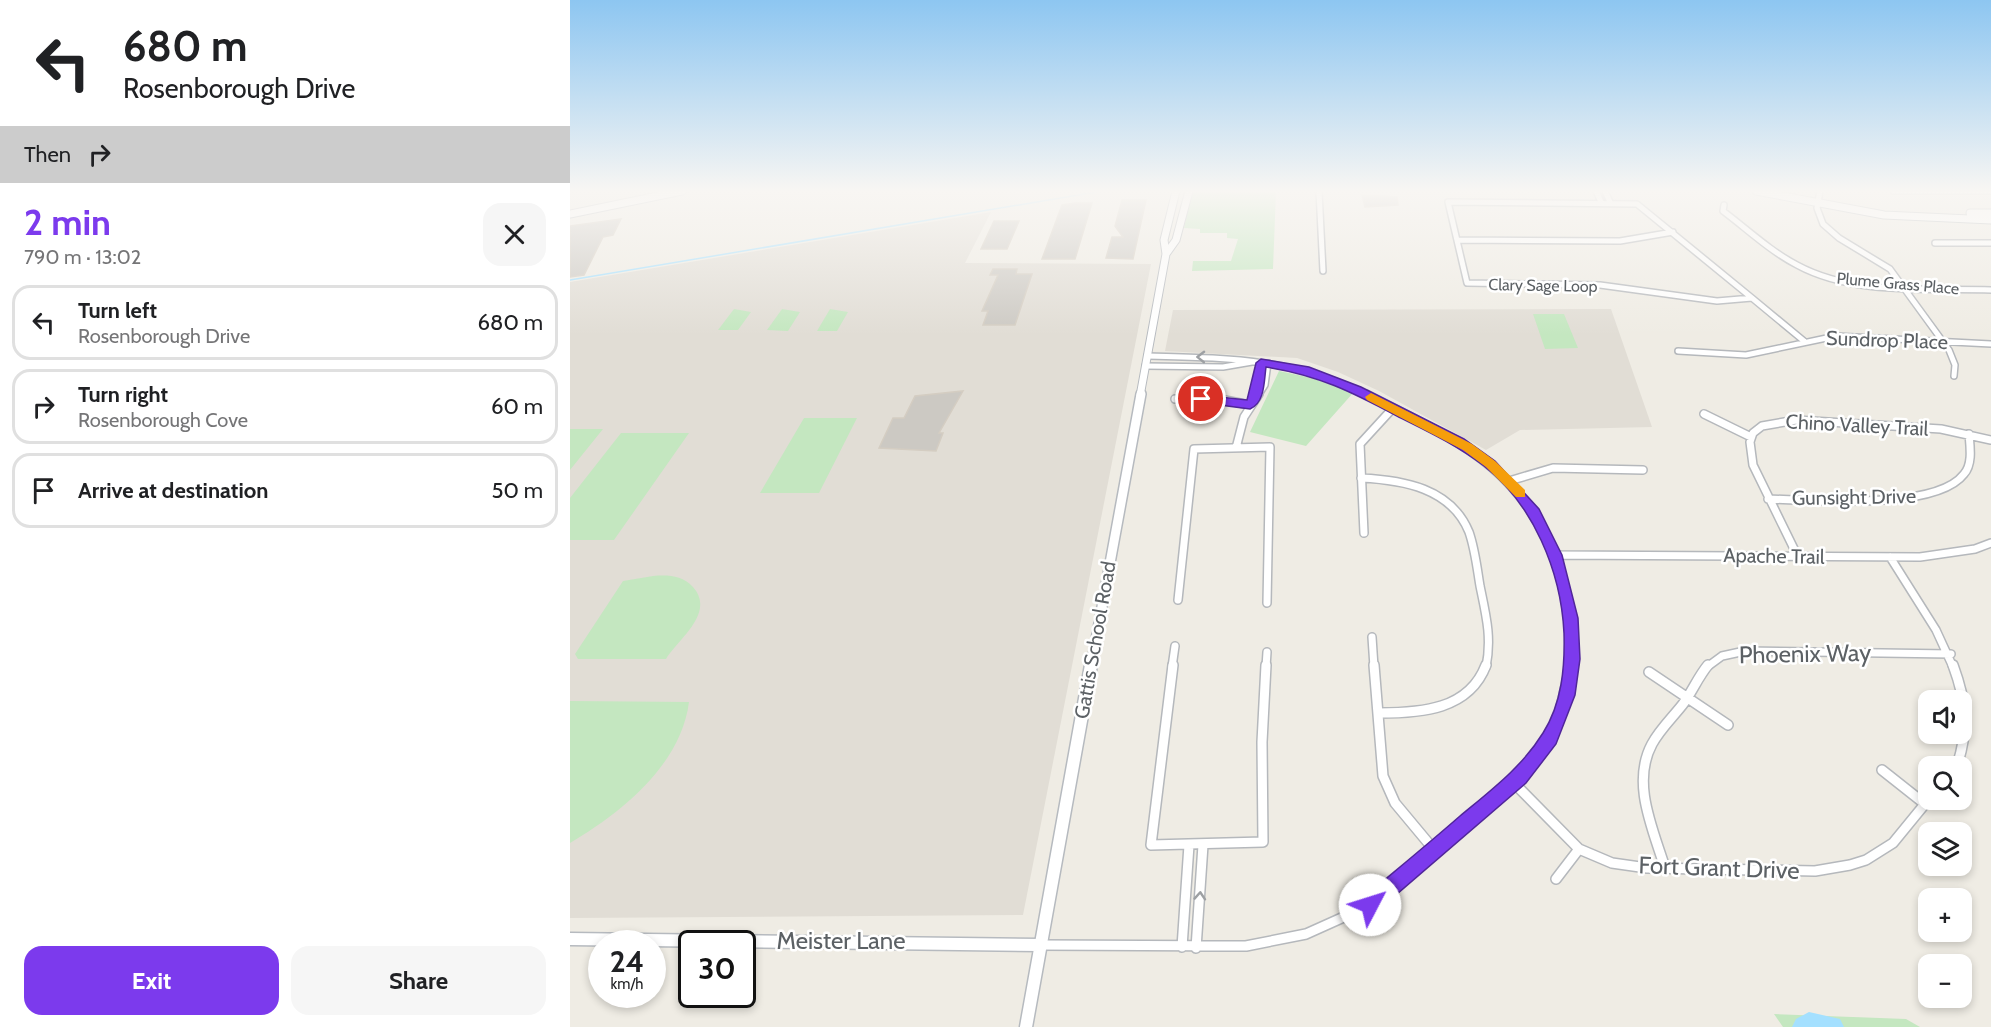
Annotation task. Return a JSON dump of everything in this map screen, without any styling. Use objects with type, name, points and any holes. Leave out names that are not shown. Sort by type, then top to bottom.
[{"type":"main road","name":"Gattis School Road","points":[[1026,1027],[1166,254],[1164,239]]},
{"type":"main road","name":"Gattis School Road","points":[[1166,254],[1176,239]]},
{"type":"main road","name":"Meister Lane","points":[[570,939],[1040,945]]},
{"type":"street","points":[[1321,239],[1323,271]]},
{"type":"street","points":[[1457,240],[1620,241],[1632,239]]},
{"type":"street","name":"Clary Sage Loop","points":[[1680,239],[1804,341]]},
{"type":"street","name":"Plume Grass Place","points":[[1761,239],[1810,271],[1849,282],[1991,290]]},
{"type":"street","points":[[1841,239],[1884,265],[1903,286],[1943,341],[1952,357],[1954,376]]},
{"type":"street","name":"Clary Sage Loop","points":[[1457,240],[1467,284],[1600,285],[1717,301],[1752,298]]},
{"type":"street","points":[[1935,243],[1991,243]]},
{"type":"street","name":"Sundrop Place","points":[[1677,351],[1746,355],[1836,336],[1991,344]]},
{"type":"street","points":[[1040,945],[1196,948],[1277,944],[1338,923],[1370,905],[1514,783],[1550,738],[1567,695],[1572,638],[1567,598],[1555,555],[1537,517],[1509,481],[1459,442],[1357,390],[1305,369],[1230,357],[1146,361]]},
{"type":"street","points":[[1146,361],[1223,367],[1261,363]]},
{"type":"street","points":[[1236,448],[1239,429],[1250,405],[1265,385],[1261,363]]},
{"type":"street","points":[[1175,399],[1225,400],[1250,405]]},
{"type":"street","points":[[1364,533],[1360,444],[1393,408]]},
{"type":"street","points":[[1704,414],[1751,437],[1748,448],[1750,461],[1798,557]]},
{"type":"street","name":"Chino Valley Trail","points":[[1751,437],[1766,424],[1785,420],[1941,429],[1991,440]]},
{"type":"street","name":"Gunsight Drive","points":[[1768,499],[1904,499],[1930,495],[1950,487],[1965,473],[1969,464],[1970,434]]},
{"type":"street","points":[[1178,600],[1194,449],[1270,447],[1267,603]]},
{"type":"street","points":[[1509,481],[1553,468],[1643,470]]},
{"type":"street","points":[[1361,478],[1392,479],[1418,485],[1436,494],[1460,515],[1471,536],[1490,633],[1486,665],[1481,677],[1461,698],[1442,708],[1419,714],[1379,713]]},
{"type":"street","name":"Apache Trail","points":[[1555,555],[1890,557],[1949,554],[1990,546]]},
{"type":"street","points":[[1890,557],[1951,654],[1965,683],[1972,713],[1969,741],[1962,756]]},
{"type":"street","points":[[1372,637],[1382,769],[1387,790],[1399,809],[1435,851]]},
{"type":"street","points":[[1175,646],[1151,845],[1263,842],[1262,742],[1267,652]]},
{"type":"street","name":"Phoenix Way","points":[[1665,868],[1645,795],[1644,767],[1652,744],[1688,697],[1700,672],[1709,664],[1738,652],[1951,654]]},
{"type":"street","points":[[1649,672],[1728,725]]},
{"type":"street","points":[[1882,770],[1918,795]]},
{"type":"street","name":"Fort Grant Drive","points":[[1514,783],[1579,849],[1612,863],[1665,868],[1815,871],[1850,865],[1866,860],[1893,843],[1920,810]]},
{"type":"street","points":[[1182,947],[1189,845]]},
{"type":"street","points":[[1196,948],[1203,845]]},
{"type":"street","points":[[1556,879],[1579,849]]},
{"type":"shaded area","points":[[829,239],[977,239],[965,263],[1151,264],[1023,915],[570,918],[570,282]]},
{"type":"shaded area","points":[[1611,309],[1652,427],[1520,430],[1486,450],[1379,391],[1338,372],[1297,358],[1165,351],[1173,310]]},
{"type":"green space","points":[[1238,239],[1274,239],[1273,269],[1192,271],[1193,261],[1231,261]]},
{"type":"green space","points":[[734,309],[751,312],[738,330],[718,330]]},
{"type":"green space","points":[[782,309],[800,312],[788,331],[767,330]]},
{"type":"green space","points":[[830,309],[848,312],[837,331],[817,331]]},
{"type":"green space","points":[[1533,314],[1564,314],[1578,348],[1545,349]]},
{"type":"green space","points":[[1279,371],[1312,378],[1353,393],[1306,446],[1250,432]]},
{"type":"green space","points":[[804,418],[857,418],[819,493],[760,493]]},
{"type":"green space","points":[[570,429],[603,429],[570,470]]},
{"type":"green space","points":[[621,433],[689,433],[614,540],[570,540],[570,498]]},
{"type":"green space","points":[[669,576],[684,580],[693,587],[699,597],[698,616],[666,659],[578,659],[575,654],[623,581]]},
{"type":"green space","points":[[570,701],[689,702],[684,725],[674,746],[646,785],[609,817],[570,843]]},
{"type":"green space","points":[[1774,1014],[1906,1019],[1920,1027],[1783,1027]]},
{"type":"building","points":[[570,239],[602,239],[584,275],[570,277]]},
{"type":"building","points":[[986,239],[1011,239],[1007,249],[981,249]]},
{"type":"building","points":[[1049,239],[1081,239],[1075,259],[1042,259]]},
{"type":"building","points":[[1111,239],[1137,239],[1133,259],[1106,258]]},
{"type":"building","points":[[993,269],[1017,269],[1016,274],[1032,274],[1015,325],[983,325],[988,311],[982,311],[998,275],[990,275]]},
{"type":"building","points":[[963,391],[939,433],[943,433],[936,451],[879,448],[893,418],[904,418],[915,396]]},
{"type":"waterway","points":[[570,280],[816,239]]},
{"type":"waterway","points":[[1804,1027],[1809,1024],[1832,1027]]},
{"type":"slow traffic","points":[[1371,397],[1467,447],[1505,477],[1521,494]]},
{"type":"route","points":[[1201,399],[1225,400],[1250,405],[1255,398],[1261,363],[1305,369],[1357,390],[1459,442],[1490,464],[1509,481],[1533,509],[1555,555],[1567,598],[1572,659],[1567,695],[1550,738],[1520,777],[1370,905]]}]
